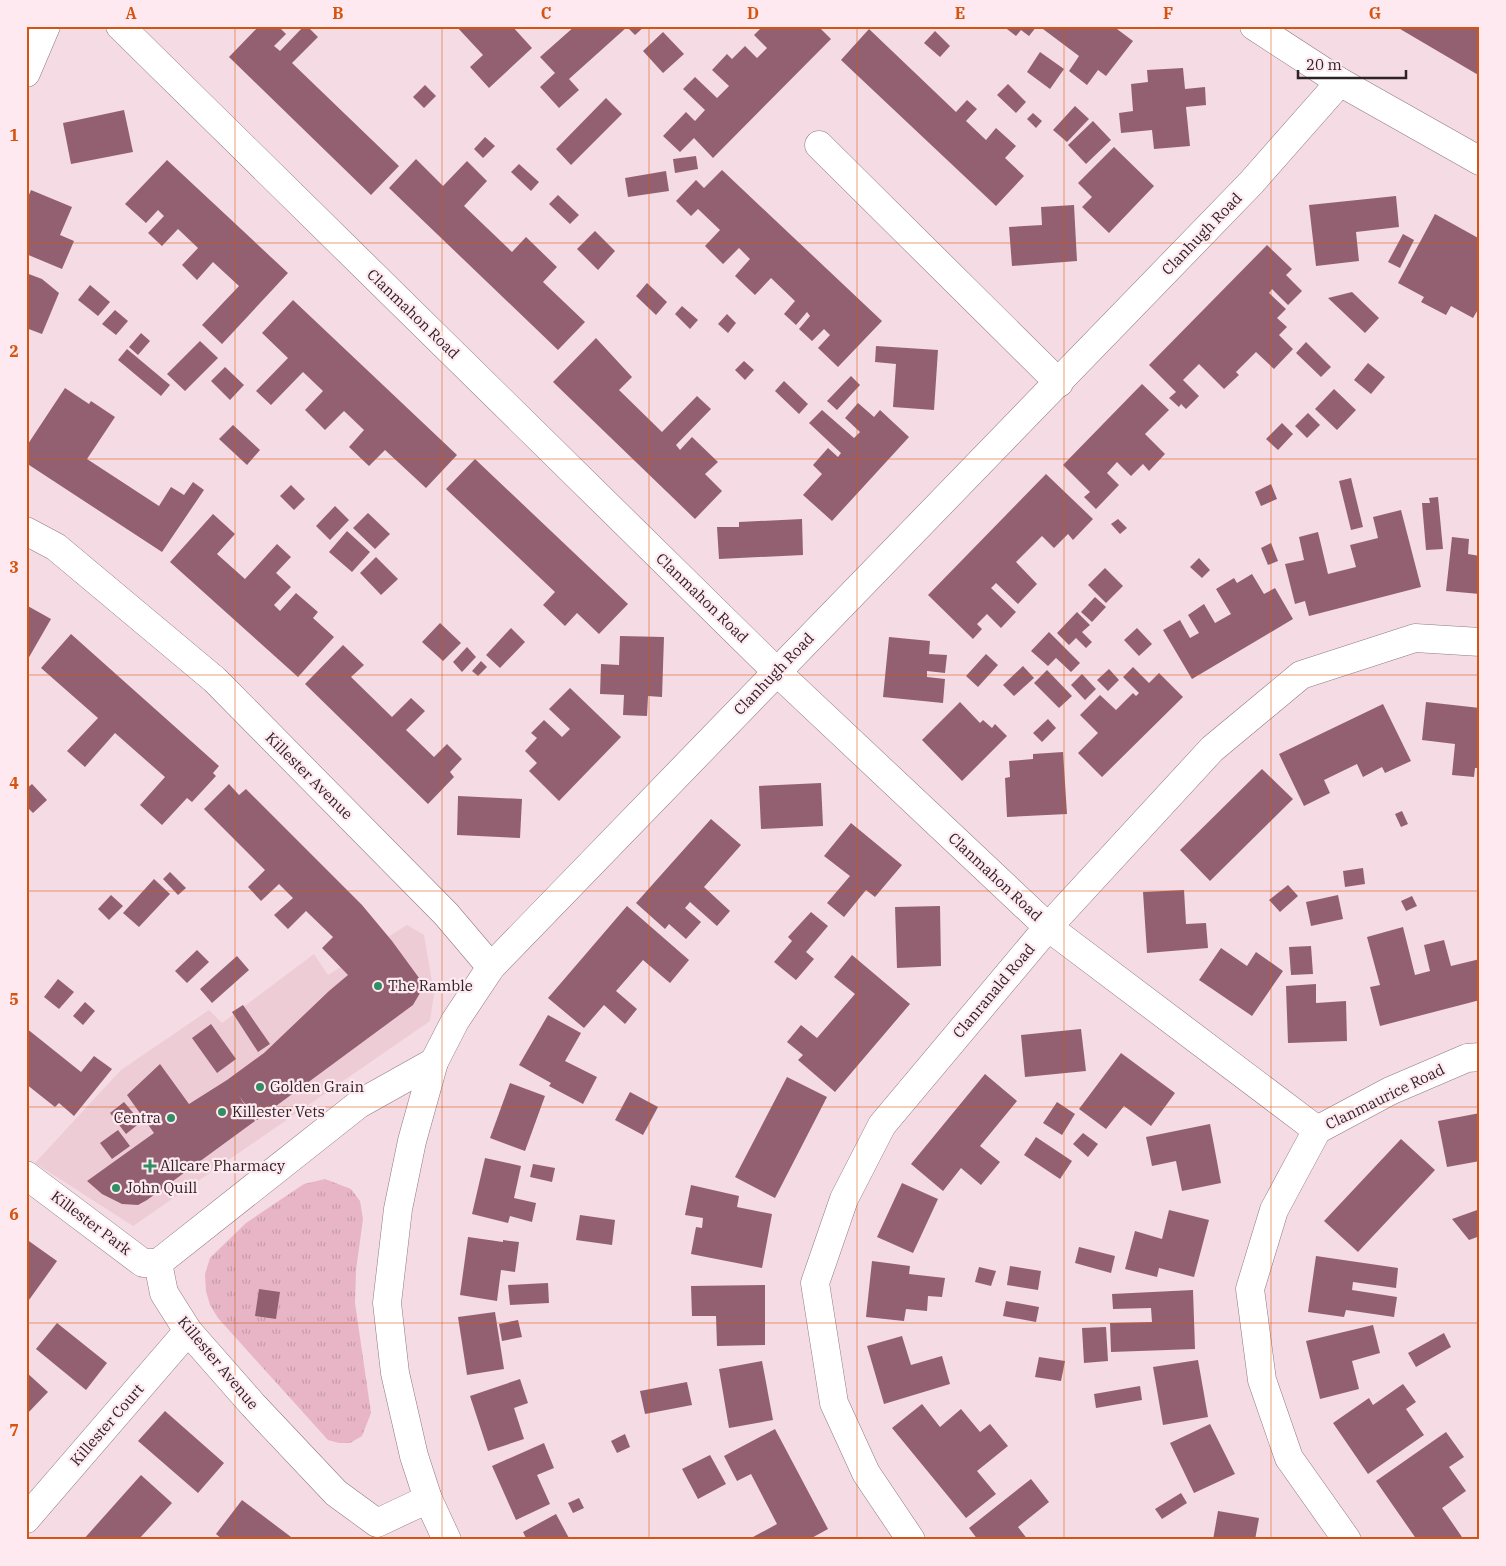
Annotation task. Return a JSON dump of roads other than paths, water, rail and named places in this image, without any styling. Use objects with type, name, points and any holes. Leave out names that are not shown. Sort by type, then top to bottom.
[{"type":"street","points":[[26,73],[46,26]]},
{"type":"street","name":"Clanmahon Road","points":[[120,26],[777,672],[1048,927],[1317,1130]]},
{"type":"street","points":[[1254,26],[1340,82],[1480,161]]},
{"type":"street","name":"Clanhugh Road","points":[[492,967],[1251,184],[1340,82]]},
{"type":"street","points":[[819,146],[1059,383]]},
{"type":"street","name":"Killester Avenue","points":[[26,531],[56,547],[215,680],[446,914],[492,967]]},
{"type":"street","name":"Clanranald Road","points":[[912,1540],[866,1473],[834,1403],[815,1283],[844,1199],[882,1125],[1048,927],[1212,749],[1301,675],[1415,638],[1480,642]]},
{"type":"street","points":[[447,1540],[428,1499],[414,1456],[394,1373],[387,1303],[398,1210],[412,1141],[434,1062],[455,1021],[492,967]]},
{"type":"street","name":"Clanmaurice Road","points":[[1346,1540],[1290,1458],[1262,1380],[1250,1289],[1274,1210],[1317,1130],[1390,1091],[1466,1058],[1480,1057]]},
{"type":"street","points":[[158,1263],[359,1104],[434,1062]]},
{"type":"street","name":"Killester Park","points":[[26,1175],[143,1263],[158,1263]]},
{"type":"street","name":"Killester Avenue","points":[[158,1263],[164,1293],[188,1331],[253,1405],[370,1531],[428,1499]]},
{"type":"street","name":"Killester Court","points":[[26,1519],[188,1331]]},
{"type":"place","name":"The Ramble","points":[[378,986]]},
{"type":"place","name":"Golden Grain","points":[[260,1087]]},
{"type":"place","name":"Killester Vets","points":[[222,1112]]},
{"type":"place","name":"Centra","points":[[171,1118]]},
{"type":"place","name":"Allcare Pharmacy","points":[[150,1166]]},
{"type":"place","name":"John Quill","points":[[116,1188]]}]
